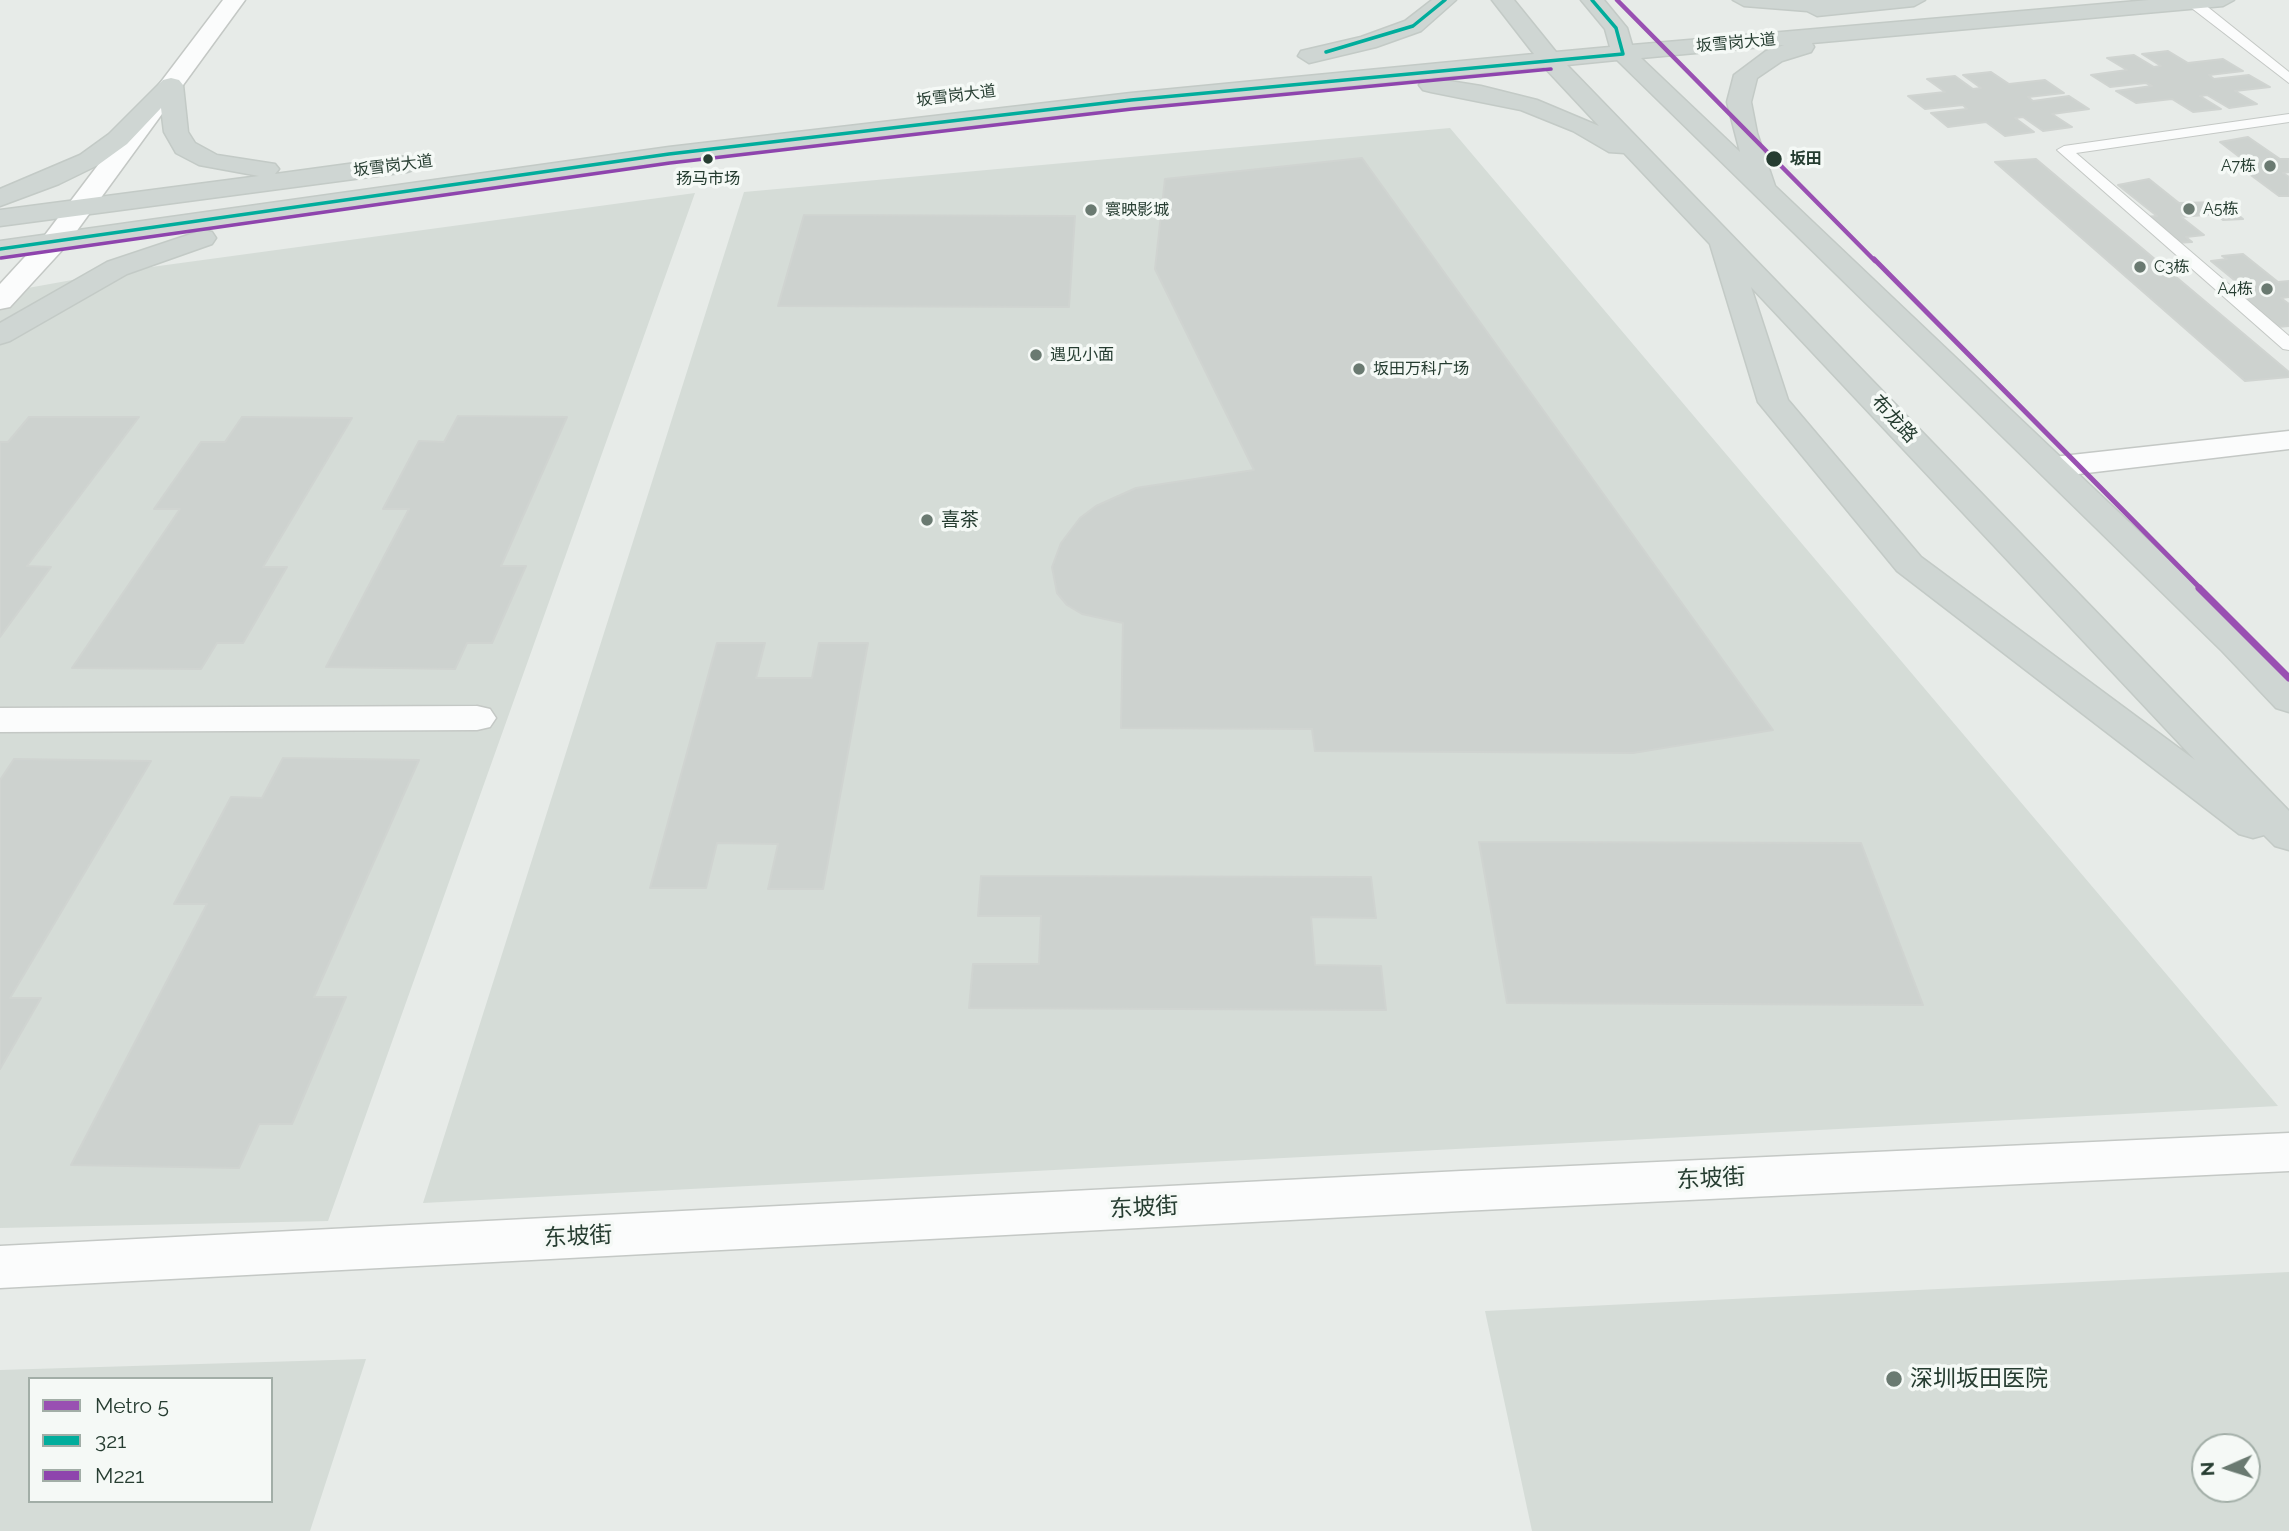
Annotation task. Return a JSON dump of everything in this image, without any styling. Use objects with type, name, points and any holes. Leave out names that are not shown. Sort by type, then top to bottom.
[{"type":"main road","points":[[1309,56],[1368,42],[1413,26],[1446,0]]},
{"type":"main road","name":"布龙路","points":[[1503,0],[1528,35],[1551,46],[1659,171],[2289,836]]},
{"type":"main road","points":[[1592,0],[1619,41],[1767,192],[2235,643],[2289,700]]},
{"type":"main road","name":"坂雪岗大道","points":[[1737,9],[1914,0]]},
{"type":"main road","name":"坂雪岗大道","points":[[0,249],[669,154],[1268,87],[1551,46],[1870,32],[2223,0]]},
{"type":"main road","name":"坂雪岗大道","points":[[1591,30],[1619,41],[1667,23]]},
{"type":"main road","points":[[1767,192],[1745,133],[1739,102],[1746,75],[1774,56],[1819,42],[1870,32]]},
{"type":"main road","points":[[1502,37],[1528,35]]},
{"type":"main road","points":[[1282,59],[1423,44]]},
{"type":"main road","points":[[1268,87],[1382,83],[1440,85],[1481,93],[1529,105],[1582,126],[1659,171]]},
{"type":"main road","points":[[171,85],[178,141],[185,148],[208,160],[250,169],[376,168]]},
{"type":"main road","points":[[0,198],[50,179],[89,160],[118,139],[171,85]]},
{"type":"main road","name":"坂雪岗大道","points":[[0,218],[431,161]]},
{"type":"main road","points":[[0,335],[92,281],[142,258],[198,239],[373,196]]},
{"type":"main road","points":[[1720,236],[1773,402],[1909,564],[2289,851]]},
{"type":"street","points":[[0,301],[55,241],[234,0]]},
{"type":"street","points":[[2053,467],[2289,440]]},
{"type":"street","points":[[0,720],[477,718]]},
{"type":"street","name":"东坡街","points":[[0,1267],[1461,1191],[2289,1152]]},
{"type":"lane","points":[[2193,3],[2289,79]]},
{"type":"lane","points":[[2272,66],[2289,65]]},
{"type":"lane","points":[[2289,118],[2064,150],[2289,345]]},
{"type":"shaded area","points":[[1450,128],[2278,1106],[423,1203],[744,192]]},
{"type":"shaded area","points":[[695,193],[328,1221],[0,1228],[0,293],[122,271]]},
{"type":"shaded area","name":"深圳坂田医院","points":[[2289,1272],[2289,1531],[1532,1531],[1485,1311]]},
{"type":"shaded area","points":[[366,1359],[310,1531],[0,1531],[0,1370]]},
{"type":"building","points":[[2168,51],[2188,63],[2223,59],[2243,71],[2209,75],[2214,79],[2249,75],[2270,87],[2235,91],[2257,104],[2229,108],[2207,95],[2200,96],[2221,109],[2193,112],[2172,99],[2136,103],[2116,91],[2152,86],[2146,83],[2110,87],[2091,75],[2127,70],[2107,58],[2134,55],[2154,67],[2161,66],[2142,54]]},
{"type":"building","points":[[1991,72],[2009,84],[2045,80],[2064,93],[2028,97],[2033,101],[2069,96],[2089,109],[2052,114],[2072,127],[2043,131],[2023,117],[2015,118],[2034,132],[2005,136],[1986,122],[1948,127],[1931,113],[1967,109],[1963,105],[1925,109],[1908,96],[1945,92],[1927,79],[1955,76],[1973,89],[1981,88],[1963,75]]},
{"type":"building","name":"A7栋","points":[[2248,137],[2280,159],[2289,159],[2289,172],[2283,173],[2289,177],[2289,196],[2279,196],[2248,173],[2259,172],[2220,142]]},
{"type":"building","name":"坂田万科广场","points":[[1362,158],[1773,730],[1633,753],[1315,751],[1312,729],[1121,728],[1123,623],[1082,614],[1067,605],[1057,593],[1052,567],[1061,543],[1080,518],[1096,506],[1136,488],[1254,470],[1155,269],[1165,179]]},
{"type":"building","name":"C3栋","points":[[2036,159],[2289,372],[2289,377],[2245,381],[1995,162]]},
{"type":"building","name":"A5栋","points":[[2149,179],[2179,203],[2222,202],[2243,219],[2223,220],[2216,214],[2181,217],[2204,235],[2186,237],[2192,242],[2176,243],[2145,217],[2157,216],[2118,185]]},
{"type":"building","points":[[804,215],[1075,216],[1069,307],[778,306]]},
{"type":"building","name":"A4栋","points":[[2243,254],[2278,282],[2289,281],[2289,297],[2281,298],[2289,304],[2289,326],[2277,327],[2242,298],[2255,297],[2211,261],[2227,259],[2222,256]]},
{"type":"building","points":[[458,416],[567,417],[501,566],[526,566],[492,643],[467,643],[455,669],[326,667],[409,509],[383,509],[419,441],[444,442]]},
{"type":"building","points":[[29,417],[139,417],[27,566],[51,567],[0,637],[0,442],[8,442]]},
{"type":"building","points":[[242,417],[352,418],[263,567],[287,567],[243,643],[217,643],[201,669],[72,668],[180,509],[154,509],[201,442],[225,442]]},
{"type":"building","points":[[717,643],[765,643],[756,678],[812,678],[819,643],[868,643],[823,889],[768,889],[778,844],[717,843],[706,888],[650,888]]},
{"type":"building","points":[[283,758],[419,760],[314,997],[346,997],[292,1124],[259,1124],[239,1168],[71,1165],[207,904],[174,904],[231,797],[262,798]]},
{"type":"building","points":[[14,759],[151,761],[10,998],[41,998],[0,1069],[0,780]]},
{"type":"building","points":[[1479,842],[1861,843],[1923,1005],[1507,1003]]},
{"type":"building","points":[[981,876],[1371,877],[1376,918],[1311,917],[1315,965],[1381,966],[1386,1010],[969,1008],[973,964],[1039,964],[1041,916],[978,916]]},
{"type":"metro line","name":"5","points":[[1617,0],[2289,678]]},
{"type":"transit line","name":"321","points":[[1326,52],[1413,26],[1445,0]]},
{"type":"transit line","name":"321","points":[[0,249],[669,154],[1131,100],[1623,54],[1616,28],[1592,0]]},
{"type":"transit line","name":"M221","points":[[1,258],[670,163],[1132,109],[1551,69]]},
{"type":"place","name":"扬马市场","points":[[708,159]]},
{"type":"place","name":"坂田","points":[[1774,159]]},
{"type":"place","name":"A7栋","points":[[2270,166]]},
{"type":"place","name":"A5栋","points":[[2189,209]]},
{"type":"place","name":"寰映影城","points":[[1091,210]]},
{"type":"place","name":"C3栋","points":[[2140,267]]},
{"type":"place","name":"A4栋","points":[[2267,289]]},
{"type":"place","name":"遇见小面","points":[[1036,355]]},
{"type":"place","name":"坂田万科广场","points":[[1359,369]]},
{"type":"place","name":"喜茶","points":[[927,520]]},
{"type":"place","name":"深圳坂田医院","points":[[1894,1379]]}]
